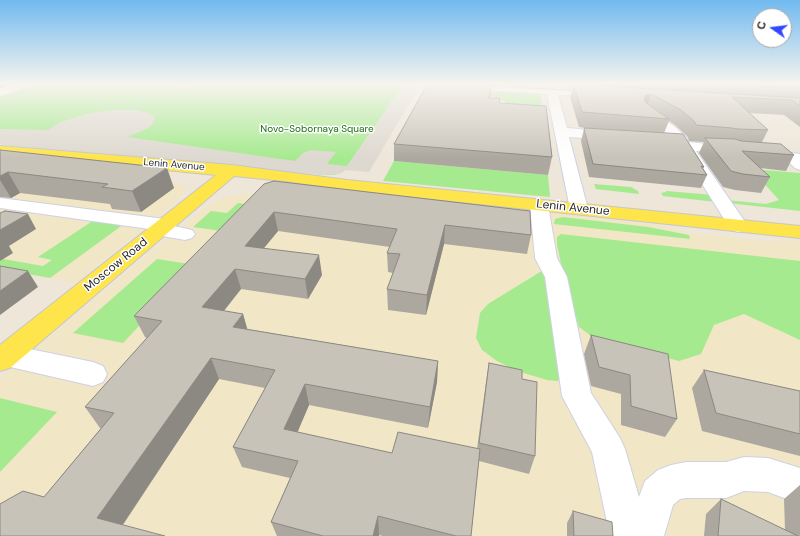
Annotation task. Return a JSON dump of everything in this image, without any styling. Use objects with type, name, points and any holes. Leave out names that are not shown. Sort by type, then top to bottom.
[{"type":"main road","name":"Lenin Avenue","points":[[0,150],[232,170],[347,185],[800,232]]},
{"type":"main road","name":"Lenin Avenue","points":[[0,158],[217,182],[347,185]]},
{"type":"main road","name":"Moscow Road","points":[[3,357],[232,170]]},
{"type":"street","points":[[555,108],[579,209]]},
{"type":"street","points":[[646,114],[669,129],[682,141],[659,140]]},
{"type":"street","points":[[561,132],[628,137]]},
{"type":"street","points":[[724,149],[685,146],[738,226]]},
{"type":"street","points":[[539,205],[546,258],[556,277],[577,396],[608,449],[630,536]]},
{"type":"street","points":[[3,212],[29,207],[161,228],[185,234]]},
{"type":"street","points":[[3,357],[93,374]]},
{"type":"street","points":[[644,536],[658,494],[671,483],[686,480],[726,480],[744,474],[768,475],[800,486]]},
{"type":"shaded area","points":[[387,108],[407,108],[369,172],[345,170],[340,174],[325,175],[64,153],[0,144],[0,129],[48,130],[61,122],[86,114],[112,110],[136,110],[155,116],[155,120],[150,127],[128,137],[295,161],[303,153],[311,150],[336,152],[327,164],[347,166]]},
{"type":"shaded area","points":[[0,165],[177,184],[186,186],[187,188],[178,200],[75,283],[0,269]]},
{"type":"shaded area","points":[[258,193],[380,194],[657,225],[689,233],[775,242],[800,240],[800,536],[0,536],[0,379],[204,208],[224,198],[235,195]]},
{"type":"green space","name":"Novo-Sobornaya Square","points":[[0,108],[387,108],[343,172],[334,175],[64,153],[0,144]]},
{"type":"green space","points":[[505,108],[542,108],[543,115],[505,112]]},
{"type":"green space","points":[[394,161],[548,175],[550,197],[383,181]]},
{"type":"green space","points":[[751,169],[800,173],[800,211],[728,203],[726,200],[766,204],[779,200]]},
{"type":"green space","points":[[594,184],[631,187],[638,191],[639,194],[596,189]]},
{"type":"green space","points":[[666,191],[713,195],[716,202],[663,196],[661,193]]},
{"type":"green space","points":[[238,203],[254,205],[228,232],[193,227],[211,211],[227,213]]},
{"type":"green space","points":[[563,217],[648,227],[689,235],[690,239],[554,224],[555,219]]},
{"type":"green space","points":[[94,220],[124,224],[50,278],[0,269],[0,261],[3,259],[43,266],[52,260],[38,257]]},
{"type":"green space","points":[[561,234],[800,261],[800,340],[744,314],[714,325],[701,354],[679,361],[594,338],[579,327],[566,286],[557,245],[557,237]]},
{"type":"green space","points":[[157,259],[196,265],[123,343],[73,333]]},
{"type":"green space","points":[[540,272],[548,272],[563,372],[558,381],[547,380],[517,371],[497,361],[482,350],[476,338],[480,313],[488,304]]},
{"type":"green space","points":[[0,398],[57,412],[0,472]]},
{"type":"building","points":[[414,108],[546,108],[552,157],[394,144]]},
{"type":"building","points":[[581,108],[653,108],[669,119],[582,112]]},
{"type":"building","points":[[677,108],[744,108],[768,130],[696,125],[694,121]]},
{"type":"building","points":[[585,128],[683,134],[704,167],[701,166],[707,175],[593,164]]},
{"type":"building","points":[[705,138],[735,139],[741,141],[781,144],[794,155],[742,151],[770,177],[743,174],[731,171]]},
{"type":"building","points":[[0,150],[167,168],[132,191],[102,187],[108,184],[8,172],[0,176]]},
{"type":"building","points":[[274,181],[530,211],[531,235],[445,225],[427,295],[387,289],[400,254],[387,253],[397,229],[274,212],[245,246],[319,255],[305,279],[235,269],[202,307],[243,314],[233,327],[438,361],[430,407],[305,384],[284,429],[392,453],[398,432],[480,449],[471,536],[456,536],[378,516],[373,536],[323,536],[271,522],[298,461],[233,447],[275,370],[211,358],[97,518],[165,536],[0,536],[0,504],[23,491],[44,497],[114,413],[85,407],[162,321],[134,316],[264,184]]},
{"type":"building","points":[[5,211],[28,214],[0,230],[0,213]]},
{"type":"building","points":[[0,266],[28,271],[0,291]]},
{"type":"building","points":[[591,335],[668,354],[677,419],[631,406],[630,375],[599,367]]},
{"type":"building","points":[[489,363],[522,370],[522,379],[537,382],[535,456],[479,443]]},
{"type":"building","points":[[704,370],[800,391],[800,434],[716,413]]},
{"type":"building","points":[[721,499],[798,536],[718,536]]},
{"type":"building","points":[[573,511],[612,522],[613,536],[574,536]]}]
